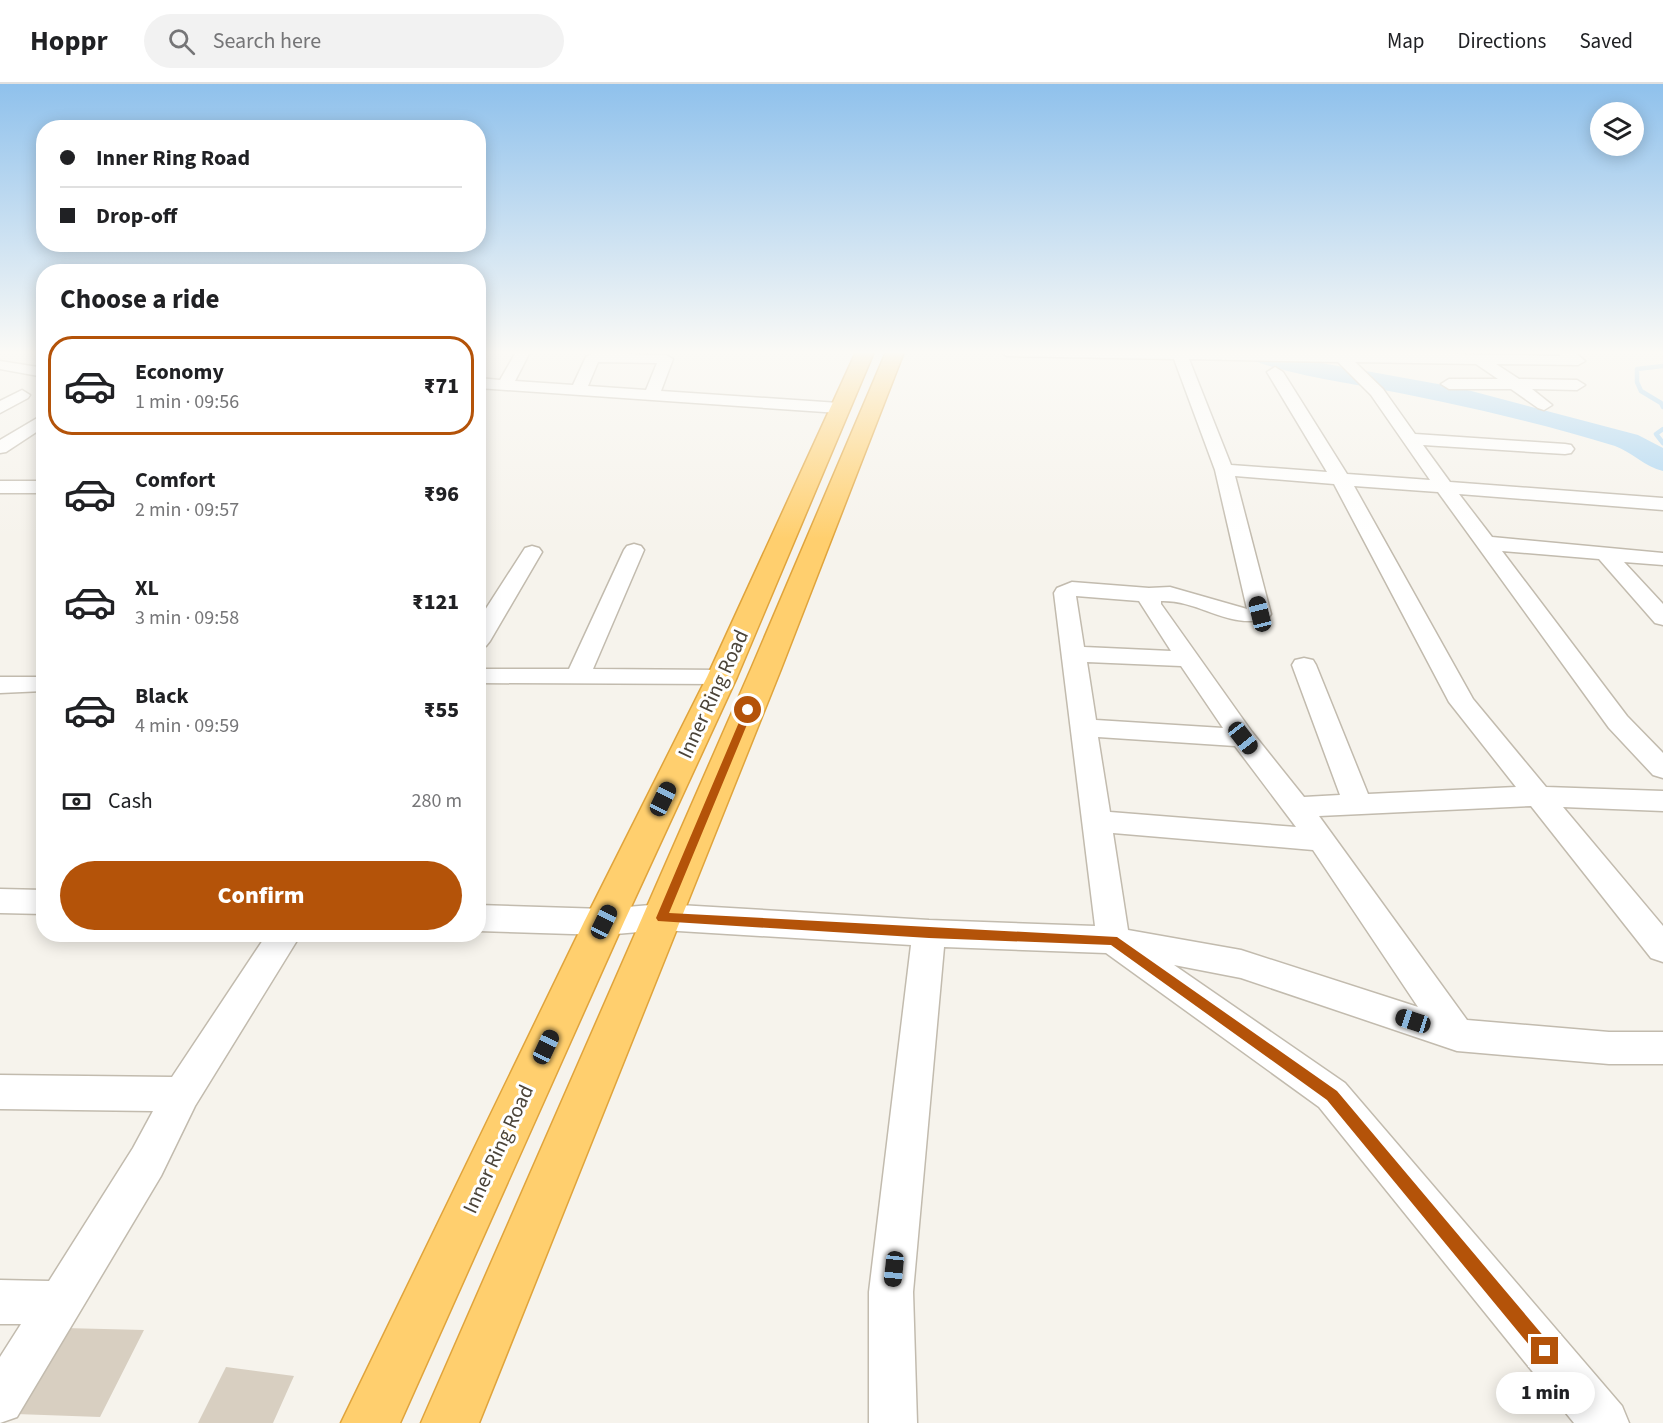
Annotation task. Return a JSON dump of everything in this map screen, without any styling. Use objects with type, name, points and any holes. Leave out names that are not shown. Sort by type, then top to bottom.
[{"type":"highway","name":"Inner Ring Road","points":[[370,1423],[604,922],[722,677],[836,414]]},
{"type":"highway","name":"Inner Ring Road","points":[[450,1423],[662,918],[869,414]]},
{"type":"street","points":[[1203,414],[1224,470],[1260,614],[1251,616],[1239,614],[1181,596],[1072,590],[1065,593],[1113,940],[1332,1095],[1605,1423]]},
{"type":"street","points":[[1303,414],[1338,479],[1346,488],[1462,702],[1663,949]]},
{"type":"street","points":[[1393,414],[1618,722],[1663,769]]},
{"type":"street","points":[[0,448],[8,439],[36,423]]},
{"type":"street","points":[[8,439],[36,437]]},
{"type":"street","points":[[1410,439],[1565,449]]},
{"type":"street","points":[[1224,470],[1663,504]]},
{"type":"street","points":[[0,487],[36,488]]},
{"type":"street","points":[[1485,543],[1663,559]]},
{"type":"street","points":[[578,676],[634,549]]},
{"type":"street","points":[[486,627],[532,552]]},
{"type":"street","points":[[1606,555],[1663,618]]},
{"type":"street","points":[[1149,595],[1150,604],[1187,659],[1243,738],[1322,840],[1456,1035]]},
{"type":"street","points":[[1075,654],[1187,659]]},
{"type":"street","points":[[1304,665],[1358,804]]},
{"type":"street","points":[[486,676],[722,677]]},
{"type":"street","points":[[0,685],[36,684]]},
{"type":"street","points":[[1083,728],[1243,738]]},
{"type":"street","points":[[1298,807],[1540,796],[1663,801]]},
{"type":"street","points":[[1098,821],[1322,840]]},
{"type":"street","points":[[0,901],[36,902]]},
{"type":"street","points":[[486,918],[604,922],[662,918],[929,933],[1113,940],[1241,964],[1456,1035],[1609,1048],[1663,1048]]},
{"type":"street","points":[[892,1423],[891,1292],[929,933]]},
{"type":"street","points":[[0,1400],[147,1162],[182,1094],[280,942]]},
{"type":"street","points":[[0,1092],[182,1094]]},
{"type":"street","points":[[0,1302],[62,1303]]},
{"type":"building","points":[[64,1328],[144,1330],[100,1417],[16,1414]]},
{"type":"building","points":[[226,1367],[294,1376],[273,1423],[198,1423]]},
{"type":"waterway","points":[[1529,414],[1628,441],[1663,462]]},
{"type":"waterway","points":[[1663,429],[1656,434],[1663,443]]},
{"type":"waterway","points":[[1652,454],[1663,452]]},
{"type":"route","points":[[748,710],[662,918],[929,933],[1113,940],[1332,1095],[1545,1351]]}]
